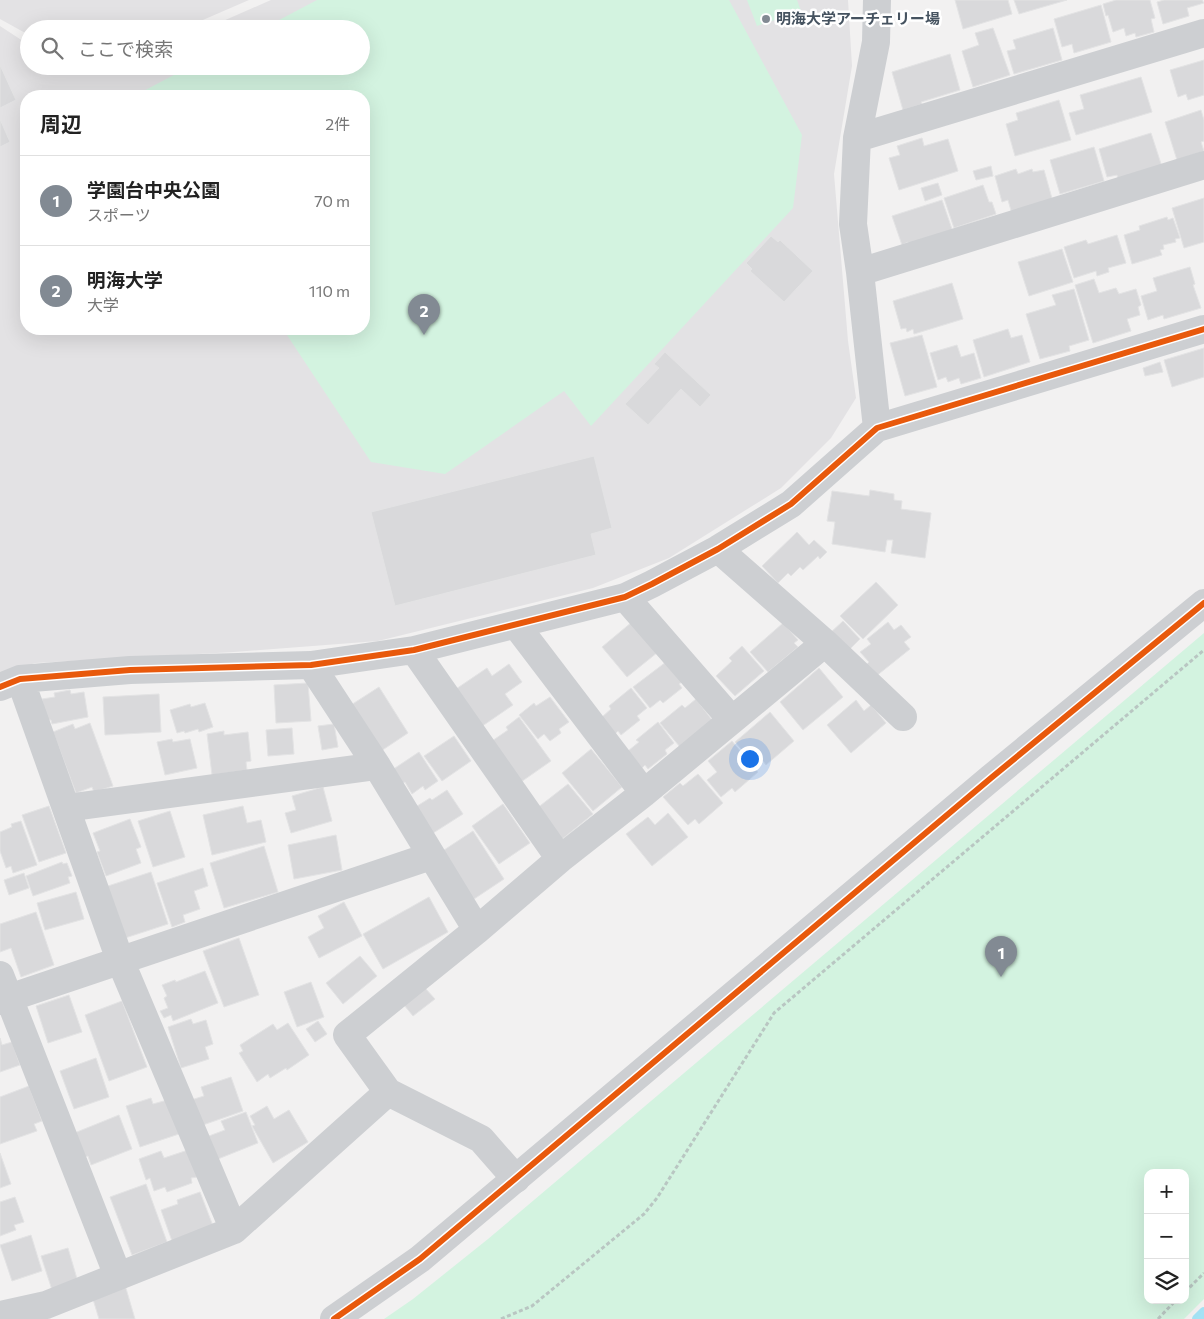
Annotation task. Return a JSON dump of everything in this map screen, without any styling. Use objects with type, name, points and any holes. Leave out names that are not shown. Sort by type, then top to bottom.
[{"type":"street","points":[[877,0],[876,42],[857,138],[853,224],[877,428]]},
{"type":"street","points":[[857,138],[1204,32]]},
{"type":"street","points":[[860,272],[1204,165]]},
{"type":"street","points":[[234,1230],[120,960],[66,808],[10,683],[130,670],[311,665],[414,650],[625,597],[718,549],[791,504],[877,428],[1204,329]]},
{"type":"street","points":[[718,549],[825,643],[903,717]]},
{"type":"street","points":[[625,597],[732,720]]},
{"type":"street","points":[[334,1319],[420,1259],[991,778],[1204,603]]},
{"type":"street","points":[[516,625],[644,793]]},
{"type":"street","points":[[516,1179],[481,1139],[388,1092],[347,1035],[825,643]]},
{"type":"street","points":[[414,650],[560,860]]},
{"type":"street","points":[[311,665],[377,766],[477,930]]},
{"type":"street","points":[[66,808],[377,766]]},
{"type":"street","points":[[118,1276],[3,992],[120,960],[431,856]]},
{"type":"street","points":[[0,1315],[46,1304],[234,1230],[388,1092]]},
{"type":"path","points":[[501,1319],[532,1306],[644,1214],[657,1198],[774,1012],[1204,650]]},
{"type":"path","points":[[1189,1288],[1204,1273]]},
{"type":"path","points":[[1158,1319],[1172,1304]]},
{"type":"shaded area","points":[[0,0],[249,0],[203,20],[20,20],[20,30],[0,19]]},
{"type":"shaded area","points":[[271,0],[848,0],[852,66],[834,174],[848,341],[856,398],[831,438],[781,488],[669,558],[593,588],[378,641],[234,652],[35,663],[0,674],[0,26],[20,39],[20,75],[370,75],[370,20],[225,20]]},
{"type":"green space","points":[[317,0],[729,0],[802,135],[793,208],[591,426],[564,391],[445,474],[371,462],[287,335],[370,335],[370,90],[145,90],[174,75],[370,75],[370,20],[279,20]]},
{"type":"green space","name":"明海大学アーチェリー場","points":[[747,0],[797,0],[801,11],[757,26]]},
{"type":"green space","points":[[1204,633],[1204,1299],[1184,1319],[384,1319],[413,1299],[488,1239]]},
{"type":"building","points":[[955,0],[1008,0],[1012,14],[963,29]]},
{"type":"building","points":[[1014,0],[1067,0],[1019,14]]},
{"type":"building","points":[[1116,0],[1150,0],[1155,18],[1151,19],[1154,32],[1136,37],[1135,33],[1126,36],[1124,28],[1113,32],[1103,4]]},
{"type":"building","points":[[1164,0],[1202,0],[1204,3],[1187,8],[1189,16],[1163,24],[1157,2]]},
{"type":"building","points":[[1101,5],[1111,42],[1074,53],[1072,44],[1062,47],[1054,19]]},
{"type":"building","points":[[993,28],[1010,75],[973,87],[962,51],[979,45],[975,33]]},
{"type":"building","points":[[1053,28],[1062,60],[1014,74],[1007,51],[1016,49],[1013,40]]},
{"type":"building","points":[[950,54],[960,90],[921,102],[922,104],[903,110],[892,72]]},
{"type":"building","points":[[1204,60],[1204,95],[1188,100],[1186,94],[1178,97],[1170,70]]},
{"type":"building","points":[[0,65],[16,100],[0,108]]},
{"type":"building","points":[[1141,77],[1152,112],[1076,135],[1069,113],[1084,109],[1080,95]]},
{"type":"building","points":[[1059,100],[1071,140],[1015,156],[1006,124],[1018,120],[1016,113]]},
{"type":"building","points":[[1201,110],[1204,120],[1204,141],[1201,142],[1204,151],[1177,160],[1165,122]]},
{"type":"building","points":[[0,119],[10,142],[0,147]]},
{"type":"building","points":[[1151,133],[1163,170],[1119,183],[1117,175],[1107,177],[1099,149]]},
{"type":"building","points":[[922,138],[924,146],[948,139],[958,171],[899,190],[889,158],[900,155],[897,146]]},
{"type":"building","points":[[1094,147],[1104,181],[1060,194],[1050,160]]},
{"type":"building","points":[[991,166],[993,176],[976,180],[973,171]]},
{"type":"building","points":[[1016,169],[1018,174],[1032,169],[1033,172],[1044,170],[1053,202],[1012,214],[1008,200],[1002,202],[995,176]]},
{"type":"building","points":[[938,183],[942,195],[925,201],[921,188]]},
{"type":"building","points":[[983,185],[996,214],[954,228],[944,198]]},
{"type":"building","points":[[1204,198],[1204,242],[1184,248],[1172,208]]},
{"type":"building","points":[[942,200],[954,235],[909,245],[908,242],[902,245],[892,216]]},
{"type":"building","points":[[1167,217],[1168,220],[1173,218],[1180,238],[1175,239],[1176,242],[1163,245],[1164,249],[1160,250],[1162,255],[1132,264],[1124,235],[1140,230],[1139,226]]},
{"type":"building","points":[[1117,235],[1126,263],[1108,268],[1109,272],[1097,276],[1096,271],[1074,278],[1064,247],[1086,240],[1088,244]]},
{"type":"building","points":[[771,236],[778,242],[780,240],[813,271],[784,302],[750,271],[752,269],[746,263]]},
{"type":"building","points":[[1062,249],[1073,282],[1029,296],[1018,262]]},
{"type":"building","points":[[1190,267],[1195,284],[1193,285],[1201,308],[1164,319],[1163,315],[1148,320],[1141,296],[1157,291],[1153,278]]},
{"type":"building","points":[[1094,279],[1099,293],[1116,288],[1119,294],[1136,289],[1141,305],[1138,307],[1140,315],[1127,319],[1131,331],[1093,343],[1075,285]]},
{"type":"building","points":[[952,283],[963,319],[914,334],[913,329],[907,332],[906,328],[901,329],[893,301]]},
{"type":"building","points":[[1074,289],[1089,340],[1069,346],[1070,351],[1040,359],[1026,314],[1056,305],[1052,295]]},
{"type":"building","points":[[1008,329],[1011,338],[1022,335],[1030,362],[984,377],[973,340]]},
{"type":"building","points":[[922,335],[937,387],[905,396],[890,343]]},
{"type":"building","points":[[957,345],[961,357],[974,353],[981,378],[961,384],[959,378],[948,382],[946,377],[938,380],[930,353]]},
{"type":"building","points":[[1204,348],[1204,377],[1172,387],[1164,360]]},
{"type":"building","points":[[665,352],[711,395],[700,407],[681,389],[648,425],[625,404],[659,368],[654,364]]},
{"type":"building","points":[[1160,362],[1163,372],[1145,376],[1143,368]]},
{"type":"building","points":[[594,456],[612,528],[591,534],[596,555],[395,606],[371,512]]},
{"type":"building","points":[[870,490],[894,494],[894,500],[902,501],[901,509],[931,513],[925,558],[891,553],[893,540],[887,540],[885,552],[832,544],[835,522],[827,521],[832,491],[869,496]]},
{"type":"building","points":[[797,532],[809,545],[814,540],[827,552],[820,559],[818,556],[803,570],[800,567],[791,576],[788,573],[778,583],[762,566]]},
{"type":"building","points":[[876,582],[898,605],[863,639],[840,616]]},
{"type":"building","points":[[843,621],[860,639],[847,652],[829,634]]},
{"type":"building","points":[[632,622],[658,652],[627,677],[602,647]]},
{"type":"building","points":[[888,622],[894,630],[901,625],[911,637],[904,642],[910,649],[875,677],[866,665],[869,662],[860,652],[871,644],[867,639]]},
{"type":"building","points":[[783,623],[798,640],[794,643],[798,647],[768,672],[750,652]]},
{"type":"building","points":[[742,646],[764,671],[735,696],[716,676],[732,661],[729,658]]},
{"type":"building","points":[[666,662],[682,682],[679,684],[682,688],[663,703],[660,700],[650,708],[633,687]]},
{"type":"building","points":[[509,664],[522,682],[505,694],[513,705],[481,727],[456,689],[487,668],[492,676]]},
{"type":"building","points":[[819,668],[843,697],[803,730],[780,702]]},
{"type":"building","points":[[308,683],[311,721],[276,723],[274,685]]},
{"type":"building","points":[[379,687],[408,733],[381,751],[351,705]]},
{"type":"building","points":[[631,688],[647,708],[637,716],[640,720],[621,735],[618,731],[615,734],[602,717],[611,709],[609,706]]},
{"type":"building","points":[[70,690],[71,694],[84,692],[88,717],[52,724],[51,720],[46,720],[42,699],[55,697],[54,693]]},
{"type":"building","points":[[159,694],[161,732],[105,735],[103,697]]},
{"type":"building","points":[[550,697],[569,722],[559,729],[561,733],[550,741],[544,734],[538,739],[519,715],[534,703],[536,706]]},
{"type":"building","points":[[696,699],[712,720],[680,747],[660,723],[682,705],[685,708]]},
{"type":"building","points":[[856,700],[864,711],[871,705],[886,723],[851,753],[827,725]]},
{"type":"building","points":[[205,703],[213,727],[199,732],[198,729],[177,733],[170,710],[190,704],[191,707]]},
{"type":"building","points":[[770,712],[794,741],[766,765],[763,761],[756,767],[735,742]]},
{"type":"building","points":[[519,717],[551,761],[521,782],[492,741],[508,730],[506,727]]},
{"type":"building","points":[[658,722],[674,743],[665,750],[667,754],[648,769],[645,765],[642,768],[628,751],[639,742],[636,740]]},
{"type":"building","points":[[90,723],[113,786],[94,792],[92,787],[76,793],[53,732],[73,724],[75,729]]},
{"type":"building","points":[[334,724],[338,747],[322,750],[318,726]]},
{"type":"building","points":[[292,728],[294,754],[268,756],[266,730]]},
{"type":"building","points":[[224,731],[224,735],[248,732],[251,761],[246,762],[247,770],[212,775],[207,734]]},
{"type":"building","points":[[454,736],[471,761],[442,781],[424,756]]},
{"type":"building","points":[[172,739],[173,742],[190,739],[197,768],[165,775],[157,742]]},
{"type":"building","points":[[732,741],[758,772],[735,792],[732,788],[721,797],[707,780],[717,772],[708,761]]},
{"type":"building","points":[[591,749],[622,787],[593,811],[562,773]]},
{"type":"building","points":[[419,752],[438,781],[425,790],[423,786],[412,794],[405,782],[401,784],[392,770]]},
{"type":"building","points":[[698,774],[723,803],[699,824],[695,819],[688,825],[663,797],[680,783],[683,786]]},
{"type":"building","points":[[568,784],[593,814],[561,840],[536,809]]},
{"type":"building","points":[[323,787],[332,821],[291,833],[285,813],[296,810],[292,796]]},
{"type":"building","points":[[447,790],[463,814],[430,835],[414,808],[430,798],[432,800]]},
{"type":"building","points":[[503,804],[530,843],[499,864],[472,826]]},
{"type":"building","points":[[49,806],[66,853],[39,862],[22,815]]},
{"type":"building","points":[[243,806],[247,823],[261,820],[266,842],[212,855],[203,815]]},
{"type":"building","points":[[170,811],[185,857],[153,867],[138,821]]},
{"type":"building","points":[[668,813],[688,837],[652,866],[626,834],[648,817],[655,825]]},
{"type":"building","points":[[130,819],[141,847],[136,849],[141,863],[106,876],[97,852],[100,851],[93,833]]},
{"type":"building","points":[[21,821],[37,865],[13,873],[11,866],[6,868],[0,851],[0,832],[12,827],[11,824]]},
{"type":"building","points":[[473,831],[504,879],[474,899],[438,854]]},
{"type":"building","points":[[336,835],[342,870],[294,879],[288,845]]},
{"type":"building","points":[[264,846],[278,892],[224,908],[210,863]]},
{"type":"building","points":[[62,862],[63,864],[67,863],[72,876],[68,877],[70,883],[33,896],[26,876]]},
{"type":"building","points":[[203,868],[208,886],[194,891],[200,909],[183,915],[185,922],[172,927],[157,883]]},
{"type":"building","points":[[151,872],[168,924],[122,939],[105,887]]},
{"type":"building","points":[[24,873],[29,888],[9,895],[4,880]]},
{"type":"building","points":[[76,892],[84,919],[45,930],[37,903]]},
{"type":"building","points":[[429,897],[448,932],[383,969],[363,934]]},
{"type":"building","points":[[344,902],[362,936],[319,958],[308,937],[324,928],[318,916]]},
{"type":"building","points":[[36,912],[54,965],[21,977],[11,948],[0,952],[0,924]]},
{"type":"building","points":[[239,938],[259,995],[224,1007],[203,951]]},
{"type":"building","points":[[360,956],[377,976],[343,1004],[326,983]]},
{"type":"building","points":[[205,971],[218,1003],[173,1021],[171,1015],[164,1018],[160,1011],[168,1008],[164,998],[167,996],[162,985]]},
{"type":"building","points":[[311,982],[324,1017],[297,1027],[284,992]]},
{"type":"building","points":[[425,988],[435,999],[413,1016],[404,1005]]},
{"type":"building","points":[[69,995],[82,1032],[48,1043],[36,1006]]},
{"type":"building","points":[[122,1001],[147,1067],[109,1081],[85,1015]]},
{"type":"building","points":[[191,1019],[193,1024],[206,1020],[213,1044],[205,1047],[209,1059],[181,1068],[168,1027]]},
{"type":"building","points":[[318,1021],[327,1034],[315,1042],[306,1029]]},
{"type":"building","points":[[288,1023],[309,1055],[287,1070],[286,1068],[270,1078],[268,1074],[257,1082],[239,1053],[243,1051],[240,1045],[273,1024],[277,1030]]},
{"type":"building","points":[[0,1038],[2,1045],[12,1042],[20,1065],[0,1072]]},
{"type":"building","points":[[96,1058],[109,1097],[74,1109],[60,1071]]},
{"type":"building","points":[[231,1077],[243,1111],[200,1126],[191,1100],[204,1096],[201,1087]]},
{"type":"building","points":[[29,1086],[42,1121],[34,1124],[37,1131],[0,1144],[0,1097]]},
{"type":"building","points":[[151,1098],[153,1104],[171,1099],[182,1133],[140,1147],[126,1106]]},
{"type":"building","points":[[267,1106],[274,1119],[289,1110],[308,1142],[273,1163],[252,1126],[255,1125],[250,1116]]},
{"type":"building","points":[[246,1112],[258,1143],[218,1159],[209,1136],[225,1130],[221,1121]]},
{"type":"building","points":[[119,1115],[132,1149],[91,1165],[88,1156],[81,1158],[72,1134]]},
{"type":"building","points":[[188,1150],[197,1177],[191,1178],[192,1183],[167,1192],[165,1187],[154,1191],[150,1178],[146,1180],[139,1159],[161,1151],[164,1158]]},
{"type":"building","points":[[0,1153],[11,1184],[0,1188]]},
{"type":"building","points":[[146,1184],[167,1242],[132,1255],[110,1197]]},
{"type":"building","points":[[200,1192],[213,1226],[172,1241],[161,1210],[178,1204],[177,1200]]},
{"type":"building","points":[[15,1197],[24,1222],[14,1225],[16,1230],[0,1236],[0,1202]]},
{"type":"building","points":[[31,1235],[42,1271],[12,1281],[0,1245]]},
{"type":"building","points":[[68,1248],[78,1282],[52,1290],[41,1256]]},
{"type":"building","points":[[125,1285],[135,1319],[99,1319],[92,1296]]},
{"type":"waterway","points":[[1197,1319],[1204,1312]]},
{"type":"cycle path","points":[[0,687],[20,679],[130,670],[311,665],[414,650],[625,597],[718,549],[791,504],[877,428],[1204,329]]},
{"type":"cycle path","points":[[334,1319],[420,1259],[991,778],[1204,603]]},
{"type":"place","name":"明海大学アーチェリー場","points":[[766,19]]},
{"type":"place","name":"明海大学","points":[[424,335]]},
{"type":"place","name":"学園台中央公園","points":[[1001,977]]}]
